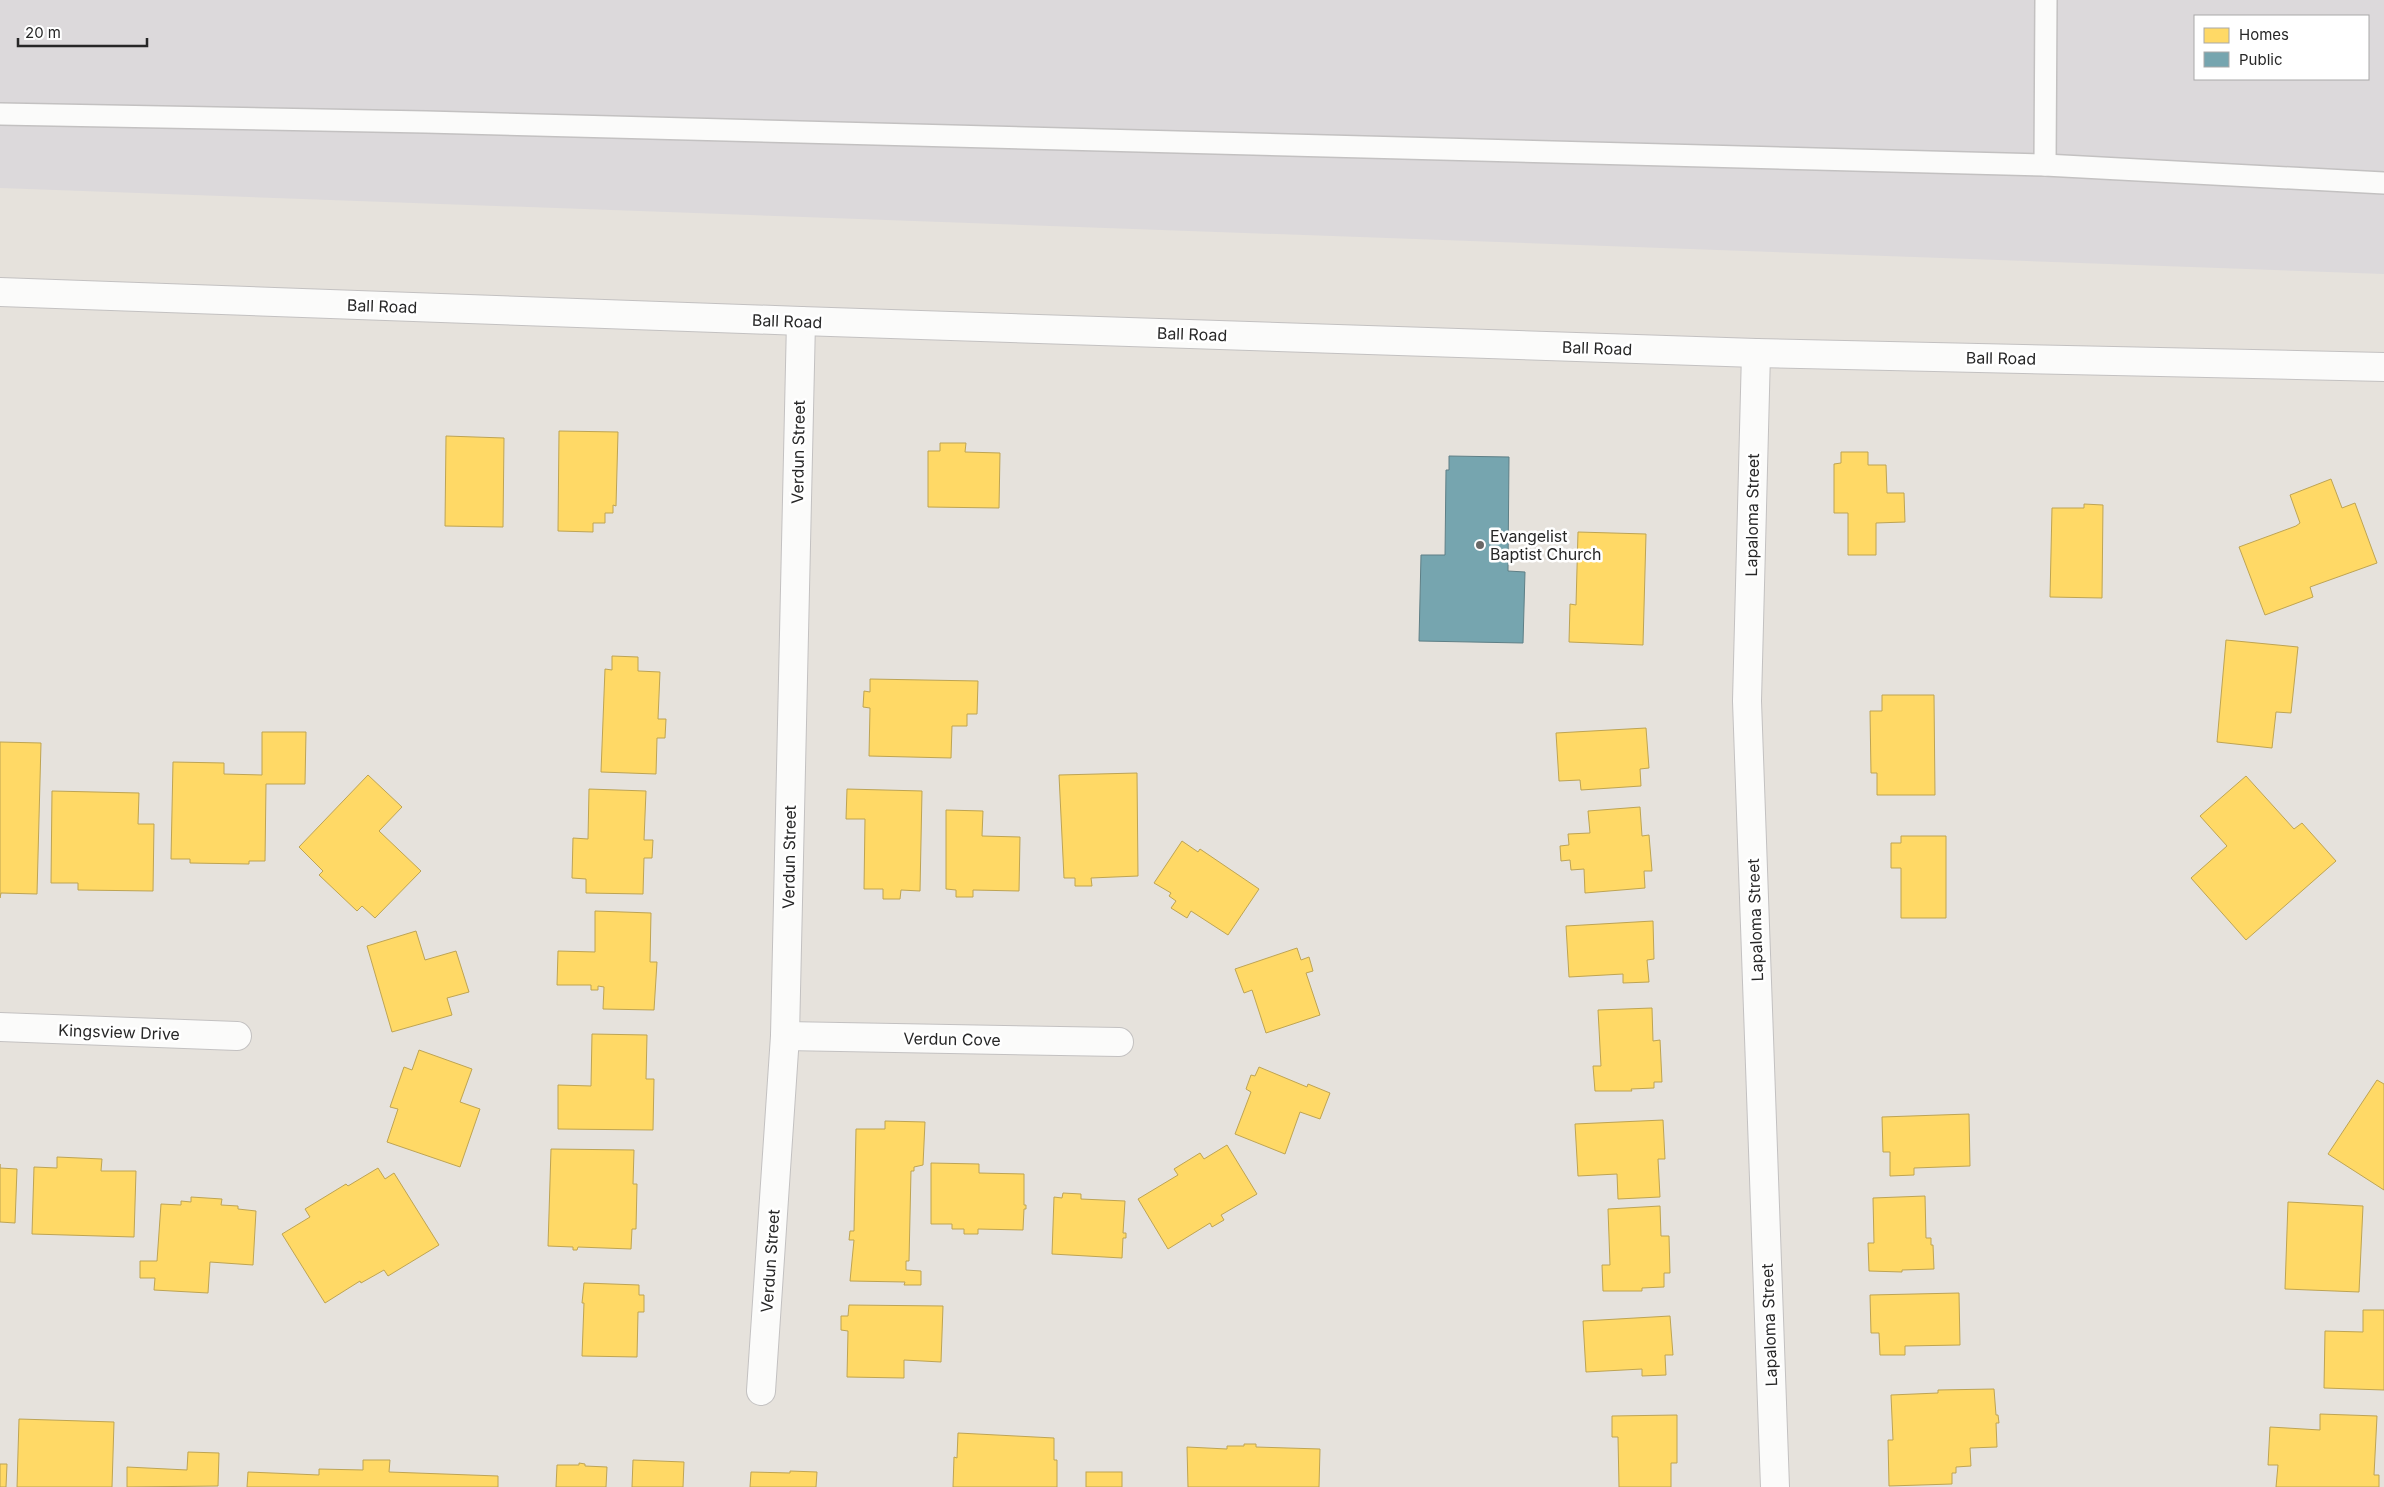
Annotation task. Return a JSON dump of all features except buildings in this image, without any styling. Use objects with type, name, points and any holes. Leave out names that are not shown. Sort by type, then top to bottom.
[{"type":"street","name":"Ball Road","points":[[0,292],[801,322],[1756,353],[2384,367]]},
{"type":"street","name":"Verdun Street","points":[[761,1391],[784,1036],[801,322]]},
{"type":"street","name":"Lapaloma Street","points":[[1756,353],[1747,701],[1775,1487]]},
{"type":"street","name":"Kingsview Drive","points":[[0,1027],[237,1036]]},
{"type":"street","name":"Verdun Cove","points":[[784,1036],[1119,1042]]},
{"type":"lane","points":[[2045,165],[2046,0]]},
{"type":"lane","points":[[0,114],[416,122],[2045,165],[2384,183]]},
{"type":"shaded area","points":[[0,0],[2384,0],[2384,274],[0,188]]},
{"type":"place","name":"Evangelist Baptist Church","points":[[1480,545]]}]
